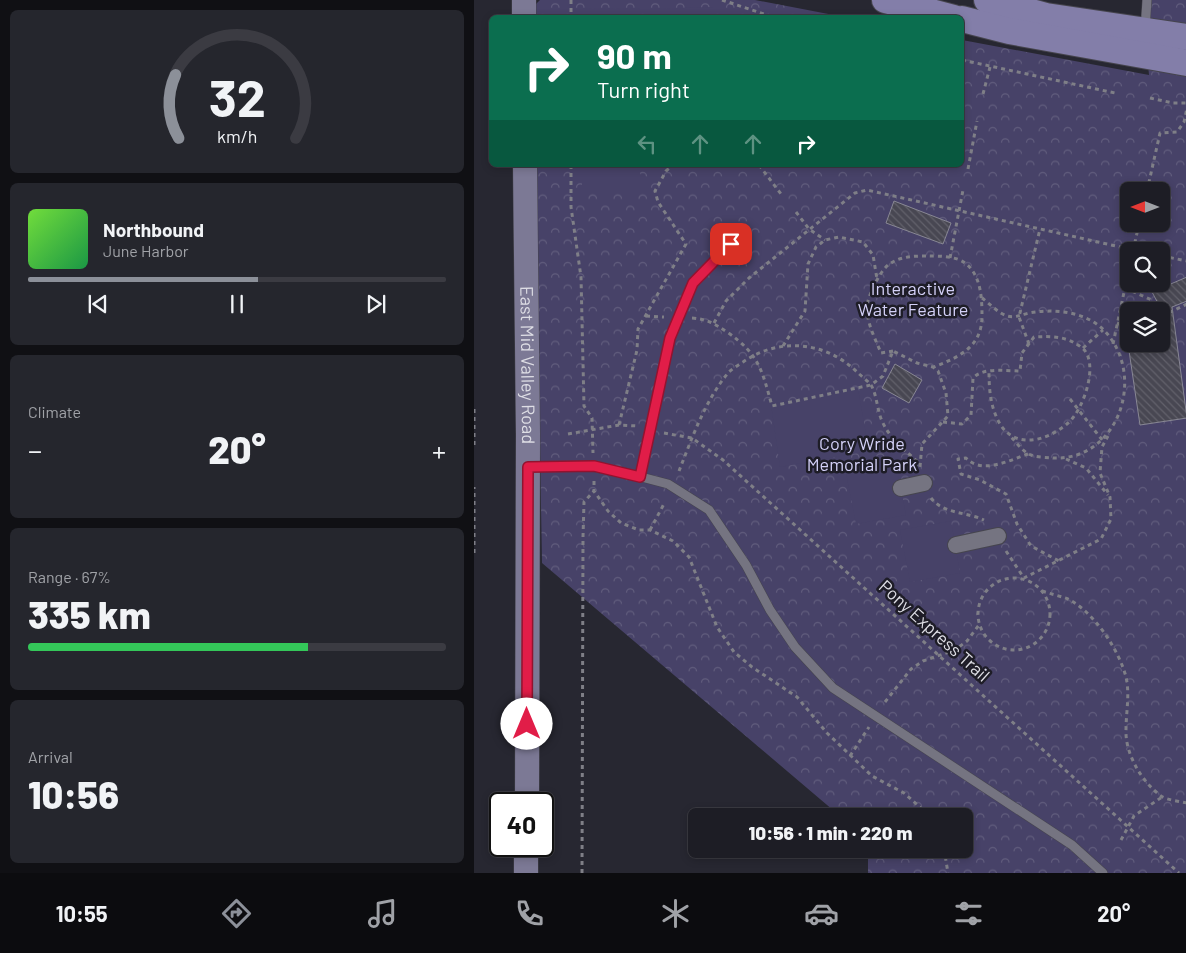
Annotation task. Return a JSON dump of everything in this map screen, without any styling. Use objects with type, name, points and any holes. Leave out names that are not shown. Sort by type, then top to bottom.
[{"type":"main road","points":[[884,0],[942,15]]},
{"type":"main road","points":[[986,0],[1046,16],[1186,37]]},
{"type":"main road","points":[[964,20],[1009,31],[1186,63]]},
{"type":"street","points":[[524,0],[524,15]]},
{"type":"street","name":"East Mid Valley Road","points":[[525,167],[528,467],[527,792]]},
{"type":"street","points":[[901,488],[924,483]]},
{"type":"street","points":[[956,545],[998,536]]},
{"type":"street","points":[[526,857],[526,873]]},
{"type":"lane","points":[[1145,31],[1147,0]]},
{"type":"lane","points":[[640,477],[670,338],[693,283],[731,244]]},
{"type":"lane","points":[[528,467],[594,466],[668,484],[709,510],[746,565],[770,610],[796,647],[833,688],[1072,845],[1103,873]]},
{"type":"path","points":[[571,0],[571,15]]},
{"type":"path","points":[[722,0],[767,15]]},
{"type":"path","points":[[964,60],[1115,93]]},
{"type":"path","points":[[983,94],[990,67]]},
{"type":"path","points":[[1150,98],[1173,103],[1186,103]]},
{"type":"path","points":[[1149,182],[1160,133],[1177,132],[1184,122],[1186,108]]},
{"type":"path","points":[[968,169],[977,121]]},
{"type":"path","points":[[571,167],[571,207],[581,277],[584,406],[592,418],[593,454]]},
{"type":"path","points":[[619,425],[637,350],[638,329],[686,244],[658,202],[655,191],[666,171],[671,167]]},
{"type":"path","points":[[761,167],[781,194]]},
{"type":"path","points":[[714,323],[726,301],[749,278],[855,193],[867,190],[1120,248]]},
{"type":"path","points":[[950,258],[963,190]]},
{"type":"path","points":[[796,212],[809,229],[825,240]]},
{"type":"path","points":[[1030,344],[1019,317],[1040,229]]},
{"type":"path","points":[[784,346],[804,311],[808,264],[816,247],[825,240],[839,237],[863,242],[873,255],[877,280]]},
{"type":"path","points":[[933,367],[959,358],[975,342],[982,322],[982,298],[976,276],[965,262],[941,256],[911,256],[890,263],[877,280],[867,306],[871,330],[881,353],[893,351],[916,363],[933,367],[938,371],[946,393],[948,416],[922,444],[919,463],[924,483],[932,501],[949,511],[970,514],[987,521],[998,536],[1014,566],[1024,578],[1042,591],[1069,600],[1085,613],[1113,644],[1126,677],[1128,698],[1127,746],[1133,761],[1148,783],[1162,797],[1186,802]]},
{"type":"path","points":[[1170,257],[1186,260]]},
{"type":"path","points":[[1113,344],[1124,292]]},
{"type":"path","points":[[1134,292],[1154,302]]},
{"type":"path","points":[[982,298],[1006,316],[1019,317],[1057,310],[1086,317],[1103,330],[1121,357],[1126,386],[1123,406],[1102,448],[1100,473],[1110,498],[1111,519],[1101,539],[1024,578],[1000,580],[990,586],[982,595],[978,606],[979,625],[987,639],[997,647],[1009,650],[1021,650],[1033,646],[1042,637],[1048,626],[1050,614],[1048,602],[1042,591]]},
{"type":"path","points":[[1170,312],[1186,304]]},
{"type":"path","points":[[646,316],[664,317]]},
{"type":"path","points":[[686,317],[706,319],[746,345],[762,371],[772,406],[871,385],[883,376],[893,351]]},
{"type":"path","points":[[1083,348],[1103,330]]},
{"type":"path","points":[[942,421],[962,424],[971,414],[974,378],[989,371],[1020,371],[1022,353],[1034,338],[1057,336],[1083,348],[1087,357],[1089,375],[1085,397],[1069,422],[1046,437],[1027,442],[1010,436]]},
{"type":"path","points":[[679,471],[692,438],[711,399],[729,372],[752,356],[777,346],[816,347],[847,362],[871,385],[882,420],[892,438],[919,463]]},
{"type":"path","points":[[989,371],[990,395],[996,418],[1028,454],[1039,457],[1066,458],[1092,449],[1108,436]]},
{"type":"path","points":[[1070,399],[1103,441]]},
{"type":"path","points":[[474,409],[474,445]]},
{"type":"path","points":[[568,434],[619,425],[638,426]]},
{"type":"path","name":"Pony Express Trail","points":[[658,431],[692,438],[723,460],[1179,873]]},
{"type":"path","points":[[1028,454],[994,466],[979,466],[971,464],[966,458],[958,459],[959,469],[961,474],[980,480],[1006,494],[1017,524],[1031,546],[1060,561]]},
{"type":"path","points":[[1066,458],[1086,468],[1110,498]]},
{"type":"path","points":[[594,481],[594,490],[608,511],[621,523],[639,530],[650,530],[672,541],[689,557],[716,627],[734,652],[752,667],[797,697],[827,733],[872,776],[904,793],[921,808]]},
{"type":"path","points":[[474,487],[474,554]]},
{"type":"path","points":[[582,873],[584,502],[594,490]]},
{"type":"path","points":[[650,530],[665,502]]},
{"type":"path","points":[[885,702],[911,669],[923,661],[955,650],[967,641],[979,625]]},
{"type":"path","points":[[850,756],[873,722]]},
{"type":"path","points":[[1121,840],[1134,816],[1162,797]]},
{"type":"path","points":[[946,858],[948,873]]},
{"type":"green space","points":[[540,0],[755,0],[834,15],[533,15],[532,8]]},
{"type":"green space","name":"Cory Wride Memorial Park","points":[[1147,0],[1186,0],[1186,873],[868,873],[868,858],[973,858],[973,808],[831,808],[542,563],[535,167],[964,167],[964,40],[1149,75],[1145,31]]},
{"type":"green space","points":[[713,7],[713,15],[654,15],[654,9]]},
{"type":"green space","points":[[640,8],[640,15],[582,15],[582,9]]},
{"type":"green space","points":[[582,167],[640,167],[640,191],[582,191]]},
{"type":"green space","points":[[858,389],[869,451],[780,467],[771,404]]},
{"type":"green space","points":[[896,464],[906,515],[856,524],[846,473]]},
{"type":"green space","points":[[951,521],[960,573],[910,582],[900,530]]},
{"type":"building","points":[[894,201],[951,223],[943,244],[886,223]]},
{"type":"building","points":[[1187,277],[1187,301],[1172,307],[1187,418],[1140,425],[1129,352],[1170,352],[1170,302],[1157,302],[1152,292],[1170,292],[1170,284]]},
{"type":"building","points":[[895,364],[922,380],[909,403],[882,388]]},
{"type":"route","points":[[527,724],[528,467],[594,466],[640,477],[670,338],[693,283],[731,244]]},
{"type":"park label","name":"Interactive Water Feature","points":[[913,299]]}]
